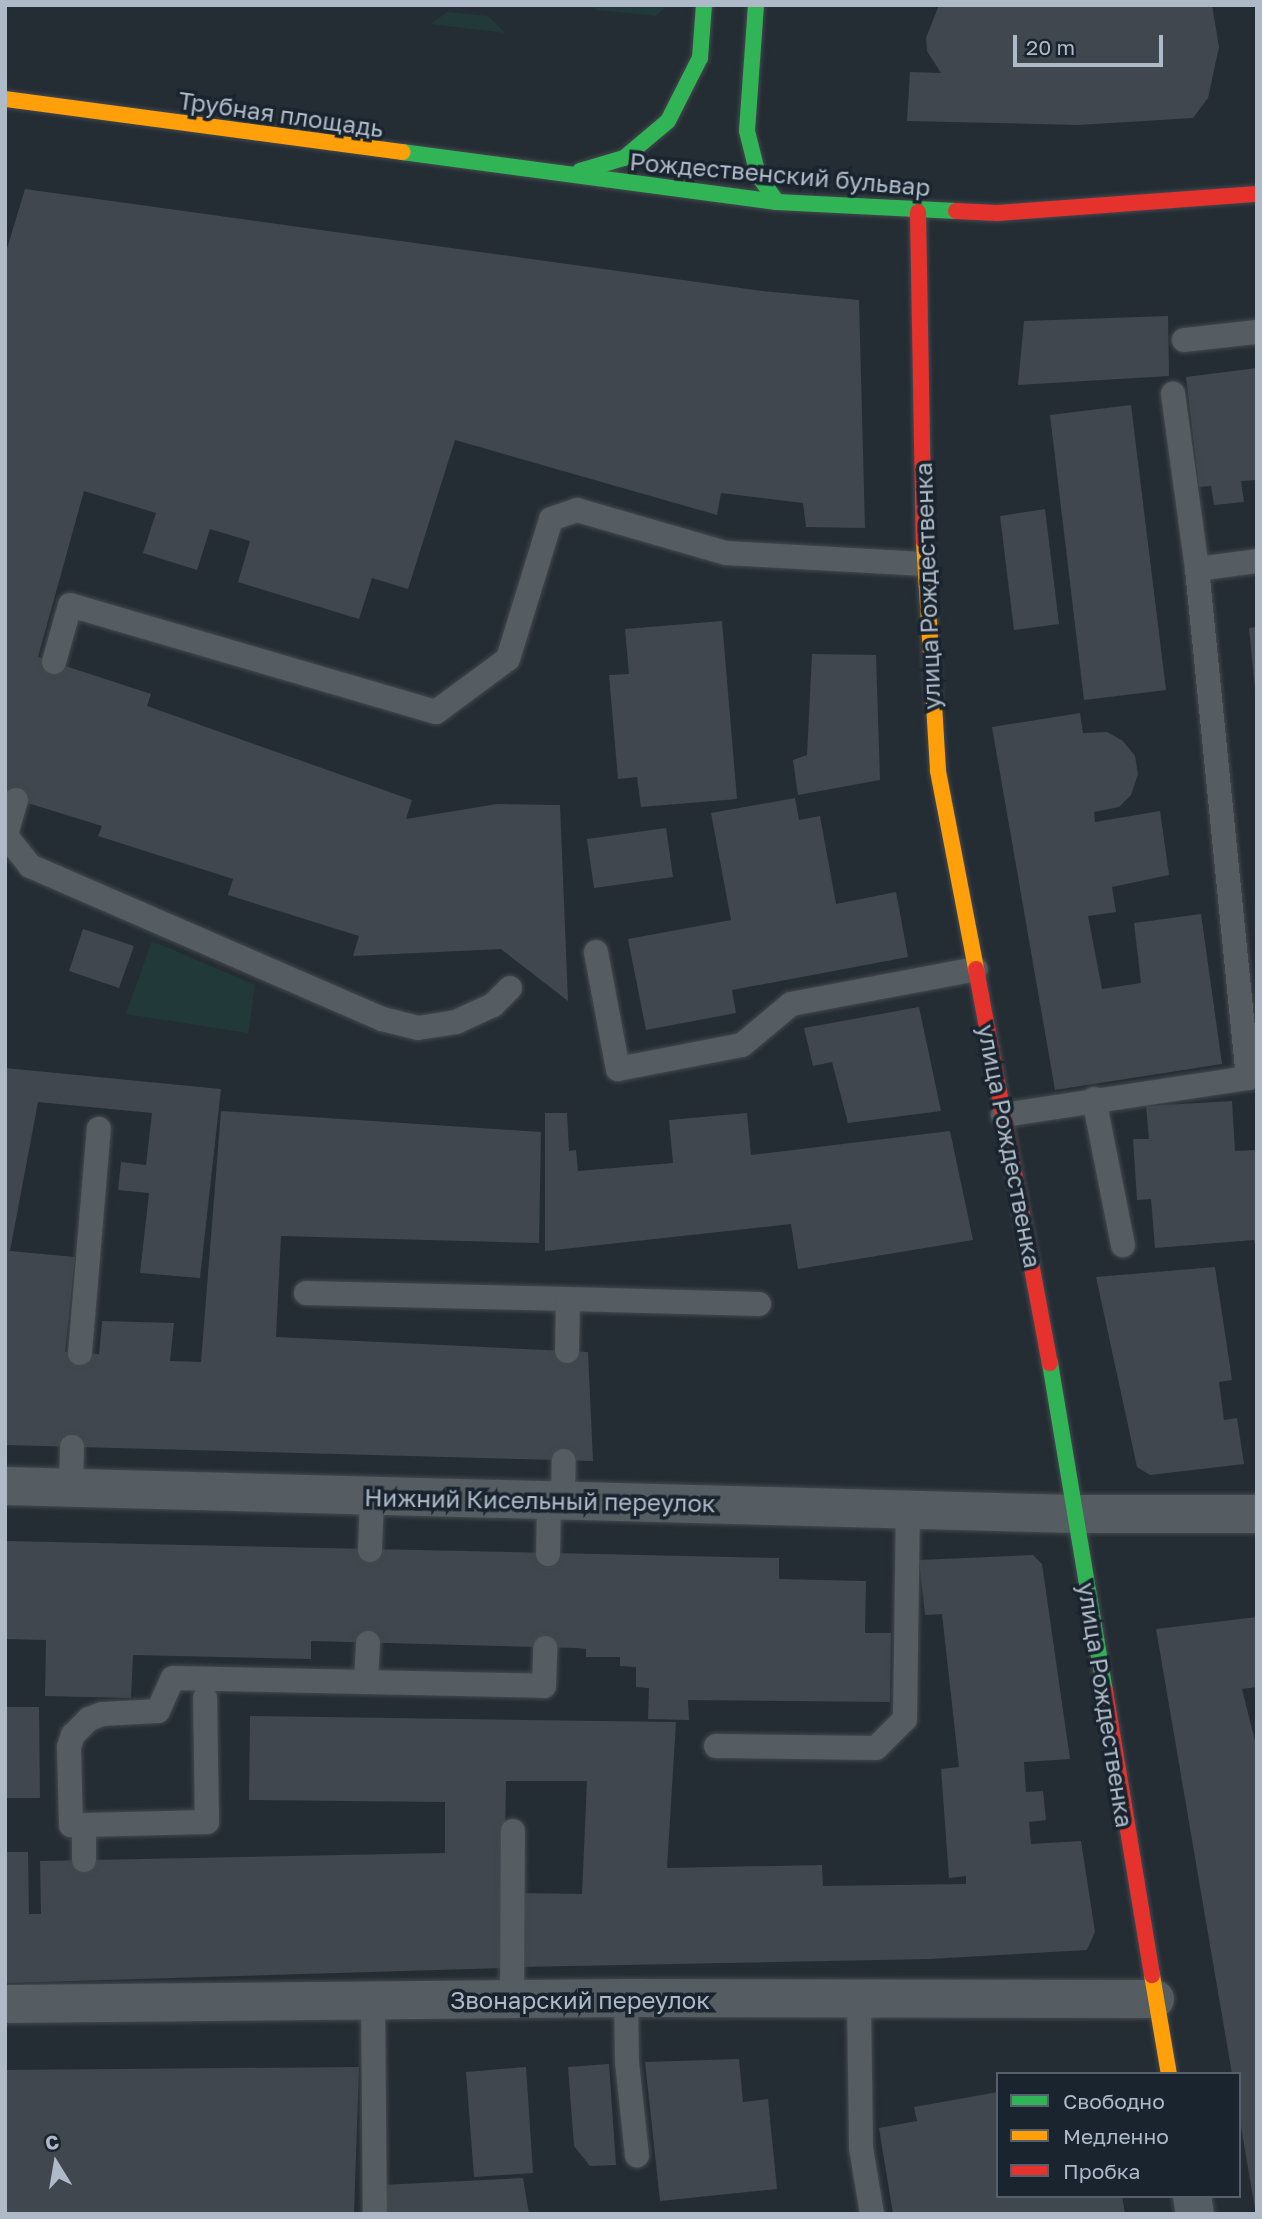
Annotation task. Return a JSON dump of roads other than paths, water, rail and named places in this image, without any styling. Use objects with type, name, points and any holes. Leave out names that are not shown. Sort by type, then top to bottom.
[{"type":"street","points":[[550,173],[593,170],[624,158],[668,121],[700,58],[704,5]]},
{"type":"street","points":[[756,5],[747,131],[758,175],[777,202]]},
{"type":"street","name":"Трубная площадь","points":[[5,99],[550,173]]},
{"type":"street","name":"Рождественский бульвар","points":[[550,173],[777,202],[918,212],[1048,211],[1257,194]]},
{"type":"street","name":"улица Рождественка","points":[[918,212],[924,564],[939,771],[1075,1514],[1169,2072]]},
{"type":"street","name":"Нижний Кисельный переулок","points":[[5,1486],[1075,1514],[1257,1514]]},
{"type":"street","name":"Звонарский переулок","points":[[5,2004],[87,1991],[373,2001],[625,1998],[859,2001],[1155,1999]]},
{"type":"lane","points":[[1184,340],[1257,332]]},
{"type":"lane","points":[[1003,1115],[1094,1099],[1252,1081],[1197,569],[1173,394]]},
{"type":"lane","points":[[54,662],[70,605],[436,712],[508,659],[551,519],[577,510],[726,553],[924,564]]},
{"type":"lane","points":[[1197,569],[1257,561]]},
{"type":"lane","points":[[16,800],[6,836],[30,866],[382,1019],[418,1028],[456,1022],[494,1005],[510,988]]},
{"type":"lane","points":[[596,952],[618,1069],[742,1045],[791,1004],[976,969]]},
{"type":"lane","points":[[1094,1099],[1123,1245]]},
{"type":"lane","points":[[80,1353],[99,1129]]},
{"type":"lane","points":[[306,1293],[759,1304]]},
{"type":"lane","points":[[567,1351],[568,1300]]},
{"type":"lane","points":[[71,1488],[72,1447]]},
{"type":"lane","points":[[548,1554],[564,1461]]},
{"type":"lane","points":[[370,1550],[372,1496]]},
{"type":"lane","points":[[716,1746],[876,1748],[905,1719],[908,1509]]},
{"type":"lane","points":[[366,1682],[368,1643]]},
{"type":"lane","points":[[205,1699],[207,1822],[71,1825],[69,1747],[73,1735],[89,1719],[102,1714],[158,1711],[166,1702],[169,1683],[182,1676],[544,1686],[545,1648]]},
{"type":"lane","points":[[84,1825],[84,1860]]},
{"type":"lane","points":[[512,1999],[513,1831]]},
{"type":"lane","points":[[625,1998],[626,2062],[637,2155]]},
{"type":"lane","points":[[373,2001],[375,2214]]},
{"type":"lane","points":[[859,2001],[861,2148],[872,2214]]}]
